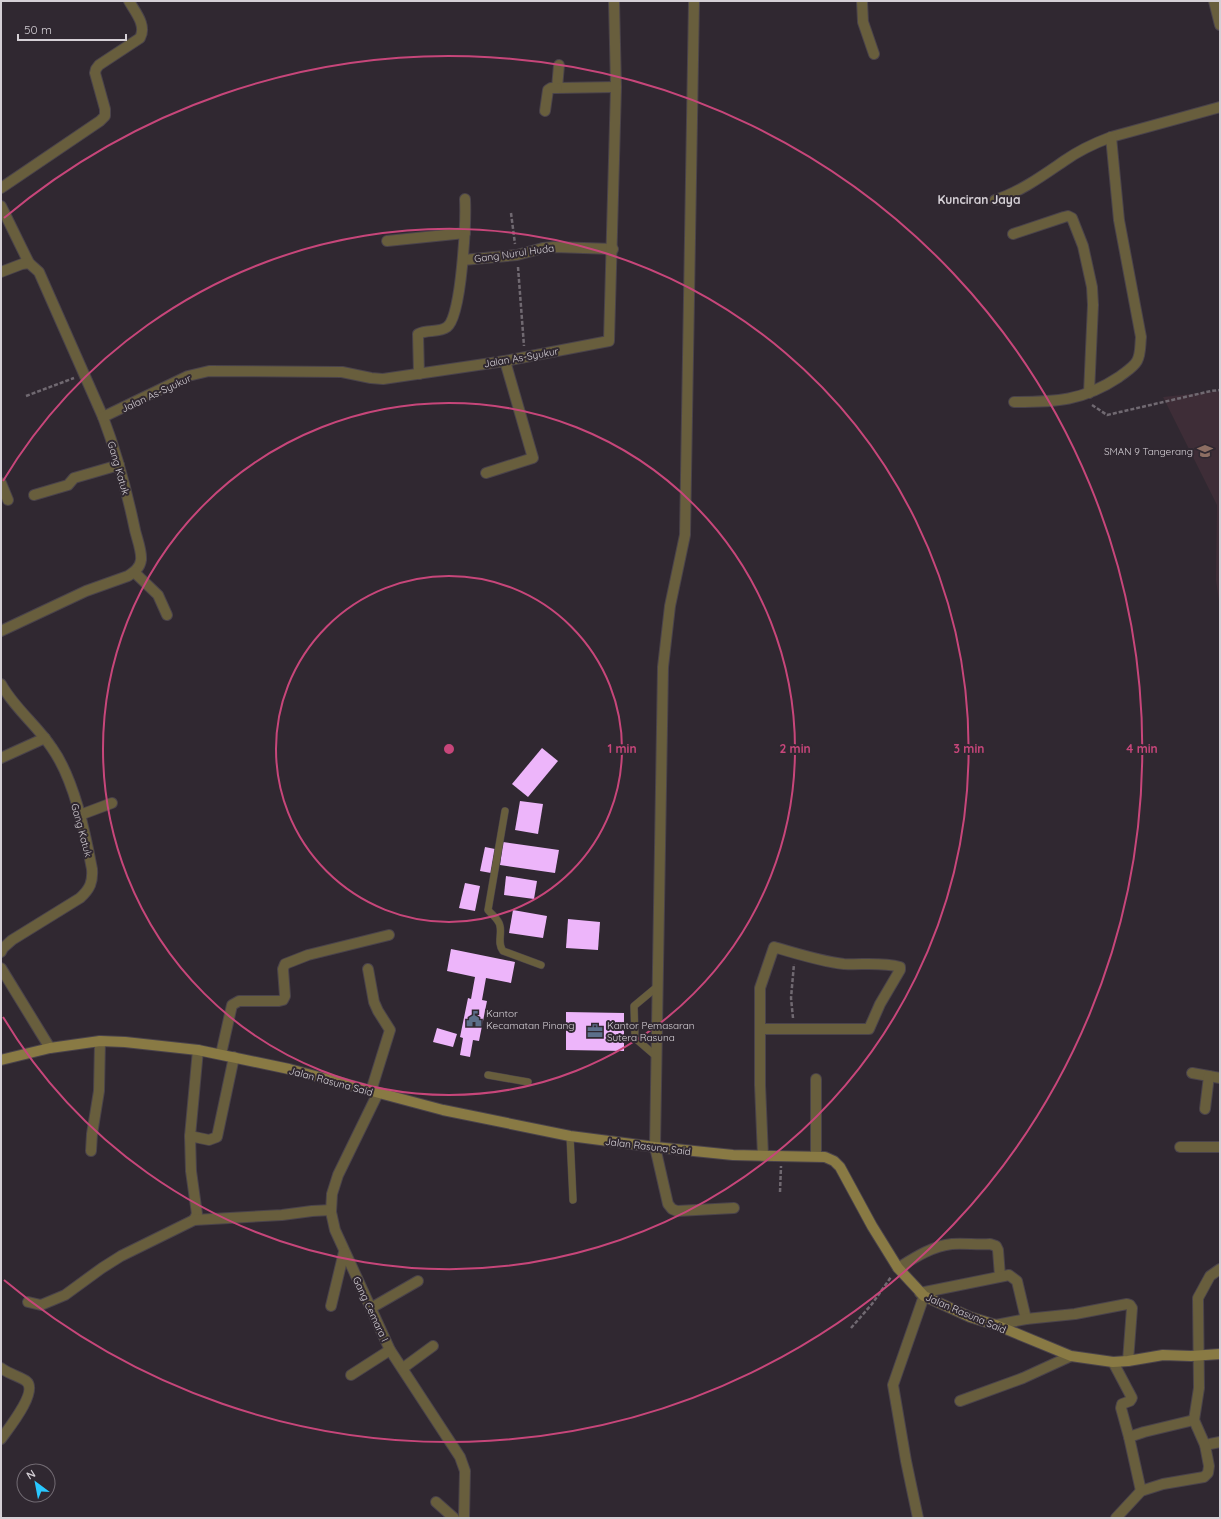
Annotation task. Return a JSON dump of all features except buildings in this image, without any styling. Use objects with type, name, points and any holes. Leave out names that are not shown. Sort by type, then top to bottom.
[{"type":"main road","name":"Jalan Rasuna Said","points":[[1,1060],[50,1048],[100,1041],[126,1042],[198,1050],[289,1069],[443,1110],[570,1136],[655,1148],[733,1155],[825,1157],[834,1161],[840,1167],[872,1226],[898,1268],[922,1294],[970,1317],[1071,1356],[1113,1362],[1163,1355],[1220,1354]]},
{"type":"street","points":[[1,188],[100,121],[105,116],[105,109],[95,73],[96,68],[140,38],[143,33],[143,26],[129,1]]},
{"type":"street","name":"Jalan As-Syukur","points":[[104,417],[188,376],[209,371],[342,372],[383,379],[505,361],[609,341],[613,249],[616,87],[614,1]]},
{"type":"street","points":[[694,1],[685,535],[670,606],[663,667],[655,1148],[668,1204],[672,1209],[677,1211],[734,1208]]},
{"type":"street","points":[[862,1],[863,22],[874,54]]},
{"type":"street","points":[[1214,1],[1220,25]]},
{"type":"street","points":[[557,88],[559,65]]},
{"type":"street","points":[[546,111],[548,90],[550,88],[616,87]]},
{"type":"street","points":[[994,200],[1011,195],[1071,157],[1111,137],[1220,107]]},
{"type":"street","points":[[1014,402],[1062,401],[1089,393],[1109,384],[1131,368],[1140,355],[1140,337],[1119,220],[1111,137]]},
{"type":"street","points":[[419,374],[418,334],[422,332],[440,330],[448,326],[454,318],[463,260],[465,198]]},
{"type":"street","name":"Gang Katuk","points":[[1,206],[29,263],[39,272],[104,417],[130,505],[141,556],[138,567],[134,572]]},
{"type":"street","points":[[1013,234],[1064,217],[1068,216],[1072,218],[1083,246],[1093,296],[1089,393]]},
{"type":"street","points":[[387,242],[465,233]]},
{"type":"street","name":"Gang Nurul Huda","points":[[463,260],[517,255],[543,248],[554,247],[613,249]]},
{"type":"street","points":[[1,272],[29,263]]},
{"type":"street","points":[[486,473],[533,458],[505,361]]},
{"type":"street","points":[[34,495],[68,485],[74,478],[118,465]]},
{"type":"street","points":[[1,483],[8,500]]},
{"type":"street","points":[[1,631],[86,591],[128,576],[134,572],[158,595],[166,615]]},
{"type":"street","name":"Gang Katuk","points":[[1,684],[15,704],[45,738],[61,761],[80,815],[92,869],[92,882],[87,892],[80,898],[12,940],[3,948],[1,952]]},
{"type":"street","points":[[1,758],[45,738]]},
{"type":"street","points":[[80,815],[112,803]]},
{"type":"street","points":[[220,1054],[232,1005],[239,1001],[283,1000],[285,996],[283,967],[285,964],[308,955],[389,935]]},
{"type":"street","points":[[760,1029],[869,1029],[880,1004],[900,968],[896,966],[843,964],[774,947],[760,988],[760,1029],[763,1156]]},
{"type":"street","points":[[1,968],[50,1048]]},
{"type":"street","name":"Gang Cemara I","points":[[368,969],[374,1002],[390,1030],[374,1092],[338,1175],[332,1194],[331,1210],[334,1230],[390,1350],[454,1447],[463,1464],[465,1472],[464,1518]]},
{"type":"street","points":[[90,1151],[100,1091],[100,1041]]},
{"type":"street","points":[[194,1220],[197,1214],[190,1171],[190,1136],[198,1050]]},
{"type":"street","points":[[190,1136],[209,1140],[217,1137],[234,1057]]},
{"type":"street","points":[[1192,1073],[1220,1078]]},
{"type":"street","points":[[1205,1109],[1209,1076]]},
{"type":"street","points":[[816,1079],[816,1156]]},
{"type":"street","points":[[1180,1146],[1220,1147]]},
{"type":"street","points":[[28,1302],[41,1305],[65,1295],[121,1256],[194,1220],[282,1215],[331,1210]]},
{"type":"street","points":[[898,1268],[920,1255],[940,1246],[952,1244],[990,1244],[996,1246],[998,1250],[1000,1276]]},
{"type":"street","points":[[331,1306],[344,1252]]},
{"type":"street","points":[[1116,1518],[1141,1491],[1163,1484],[1204,1477],[1208,1472],[1209,1466],[1205,1446],[1194,1420],[1198,1388],[1198,1298],[1210,1276],[1220,1269]]},
{"type":"street","points":[[918,1518],[908,1474],[893,1385],[922,1294],[1009,1275],[1017,1280],[1026,1319]]},
{"type":"street","points":[[371,1308],[418,1281]]},
{"type":"street","points":[[996,1326],[1026,1319],[1075,1314],[1127,1304],[1132,1308],[1128,1361]]},
{"type":"street","points":[[403,1368],[433,1346]]},
{"type":"street","points":[[351,1375],[390,1350]]},
{"type":"street","points":[[960,1401],[1023,1378],[1071,1356]]},
{"type":"street","points":[[1113,1362],[1132,1398],[1130,1401],[1122,1404],[1121,1408],[1141,1491]]},
{"type":"street","points":[[1,1368],[9,1374],[27,1382],[30,1386],[30,1393],[26,1403],[1,1439]]},
{"type":"street","points":[[1129,1437],[1194,1420]]},
{"type":"street","points":[[1205,1446],[1220,1442]]},
{"type":"street","points":[[436,1502],[454,1518]]},
{"type":"lane","points":[[506,811],[488,910],[499,922],[500,945],[503,951],[541,965]]},
{"type":"lane","points":[[657,1057],[635,1038],[634,1006],[658,986]]},
{"type":"lane","points":[[488,1075],[528,1082]]},
{"type":"lane","points":[[570,1136],[573,1200]]},
{"type":"path","points":[[511,213],[517,255],[525,357]]},
{"type":"path","points":[[26,396],[84,374]]},
{"type":"path","points":[[1089,393],[1092,405],[1107,415],[1220,390]]},
{"type":"path","points":[[794,1030],[791,998],[795,953]]},
{"type":"path","points":[[780,1192],[781,1156]]},
{"type":"path","points":[[850,1328],[872,1304],[898,1268]]},
{"type":"shaded area","name":"SMAN 9 Tangerang","points":[[1220,391],[1220,609],[1216,580],[1217,505],[1163,397]]},
{"type":"place","name":"SMAN 9 Tangerang","points":[[1205,451]]},
{"type":"place","name":"Kantor Kecamatan Pinang","points":[[474,1019]]},
{"type":"place","name":"Kantor Pemasaran Sutera Rasuna","points":[[595,1031]]},
{"type":"district","name":"Kunciran Jaya","points":[[979,200]]}]
